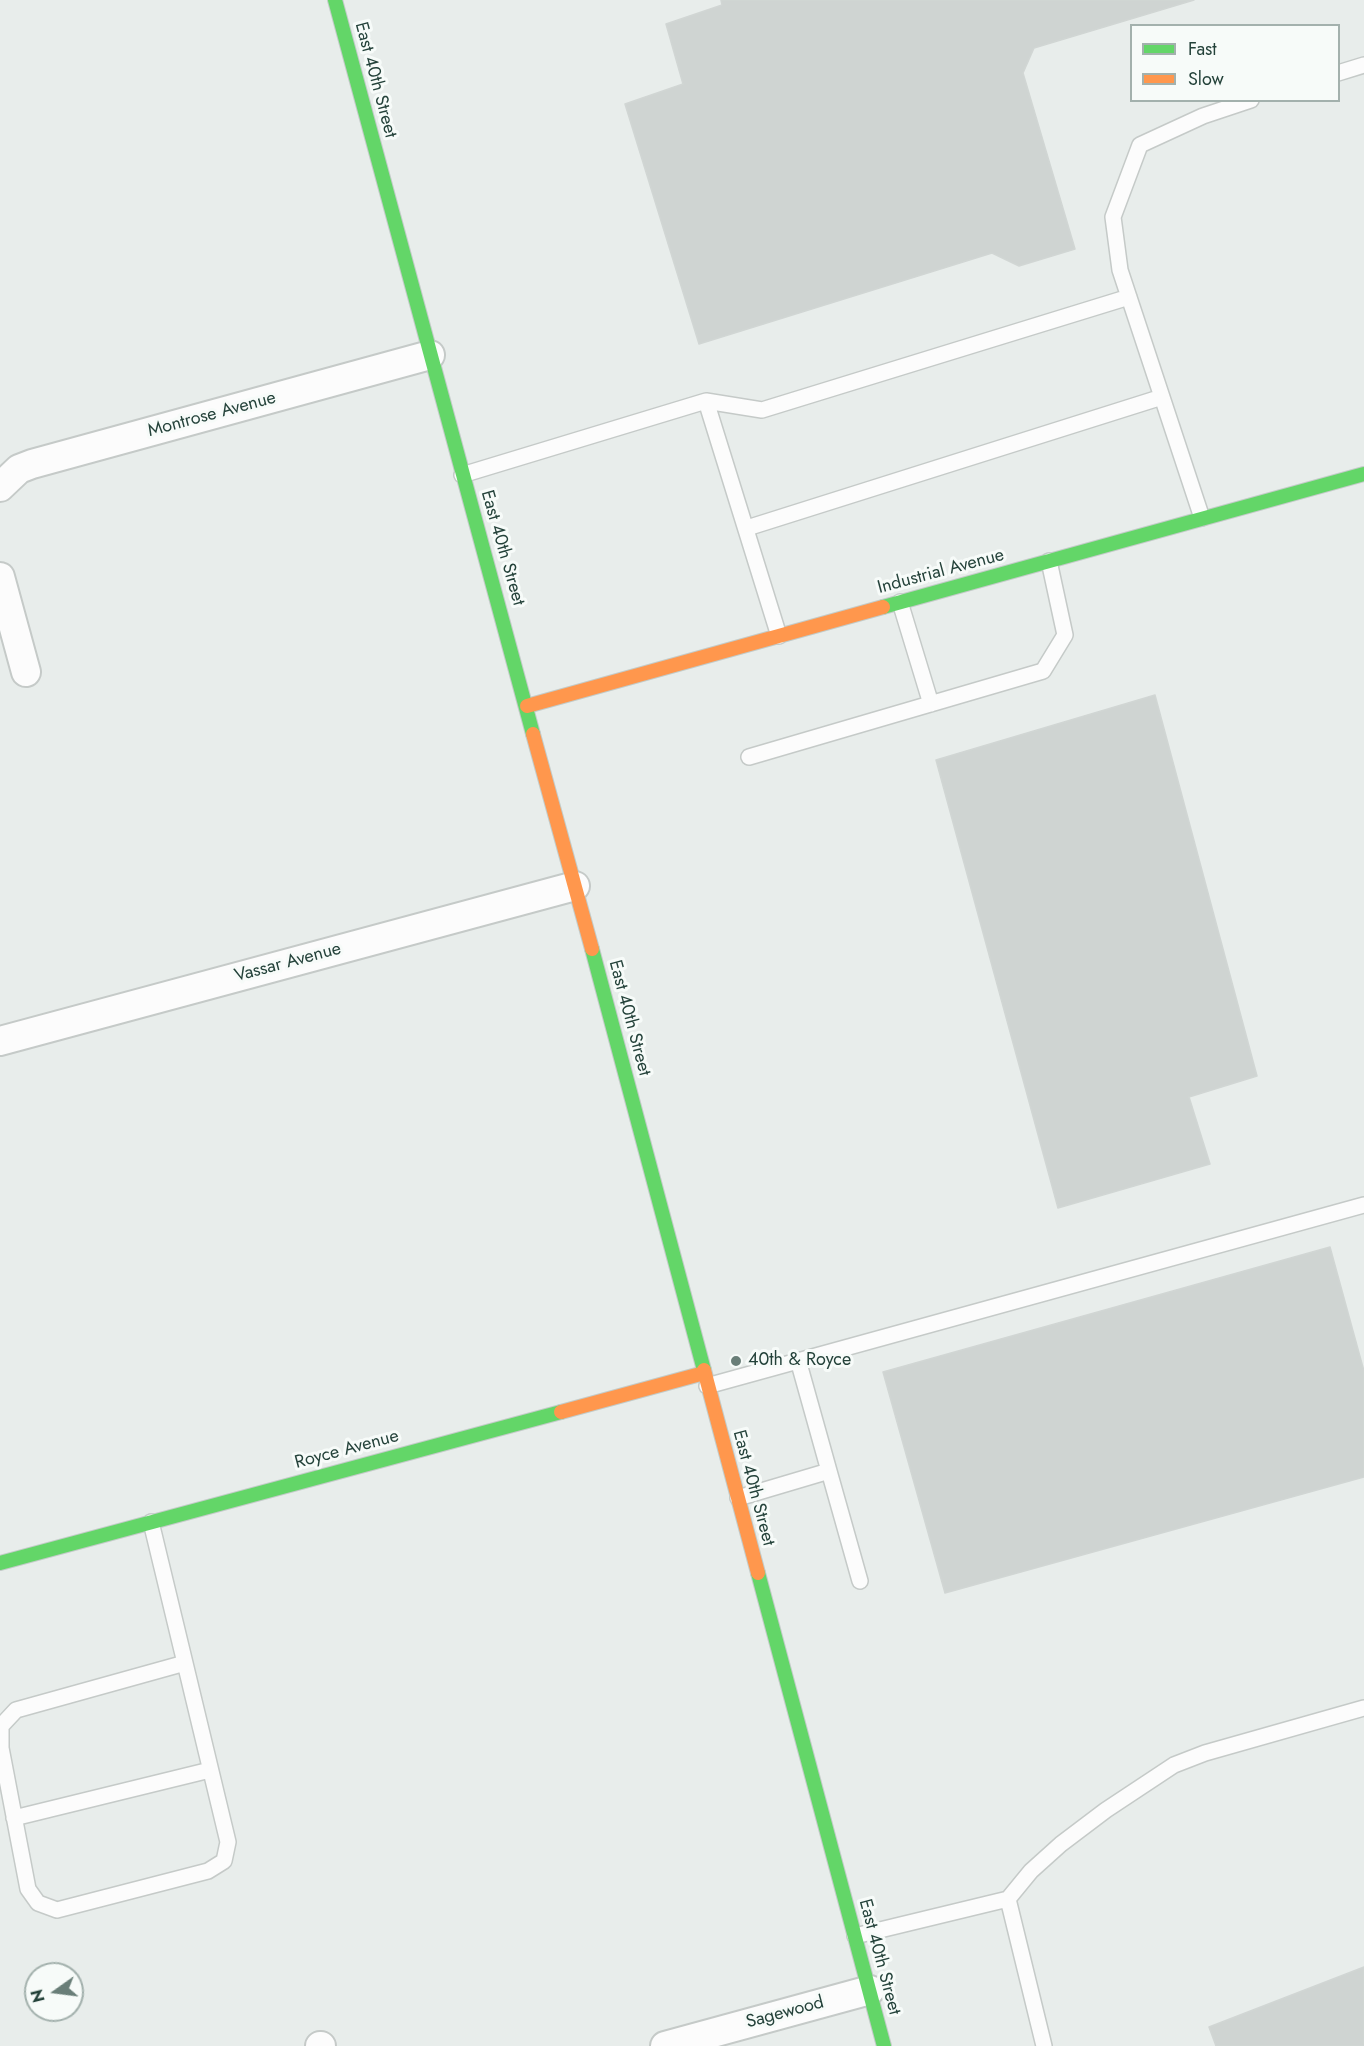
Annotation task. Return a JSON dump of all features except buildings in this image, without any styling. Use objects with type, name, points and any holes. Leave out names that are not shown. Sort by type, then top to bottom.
[{"type":"street","name":"East 40th Street","points":[[335,0],[462,475],[527,706],[884,2046]]},
{"type":"street","name":"Montrose Avenue","points":[[0,488],[19,469],[32,464],[430,355]]},
{"type":"street","name":"Industrial Avenue","points":[[527,706],[1364,474]]},
{"type":"street","points":[[0,577],[26,672]]},
{"type":"street","name":"Vassar Avenue","points":[[0,1041],[575,886]]},
{"type":"street","name":"Royce Avenue","points":[[0,1563],[705,1380]]},
{"type":"street","name":"Sagewood","points":[[665,2046],[870,1990]]},
{"type":"lane","points":[[1340,72],[1364,65]]},
{"type":"lane","points":[[1202,518],[1120,270],[1113,217],[1140,145],[1203,116],[1245,102]]},
{"type":"lane","points":[[462,475],[706,401],[762,410],[1129,297]]},
{"type":"lane","points":[[747,528],[1162,397]]},
{"type":"lane","points":[[706,401],[779,636]]},
{"type":"lane","points":[[749,757],[1043,671],[1065,635],[1049,561]]},
{"type":"lane","points":[[900,602],[931,704]]},
{"type":"lane","points":[[705,1380],[798,1360],[1364,1205]]},
{"type":"lane","points":[[798,1360],[860,1581]]},
{"type":"lane","points":[[738,1498],[829,1471]]},
{"type":"lane","points":[[151,1522],[185,1663],[210,1770],[228,1842],[224,1862],[208,1871],[57,1910],[38,1903],[28,1889],[1,1748],[1,1726],[16,1710],[185,1663]]},
{"type":"lane","points":[[855,1936],[1008,1899],[1031,1871],[1061,1844],[1106,1810],[1174,1765],[1205,1753],[1364,1708]]},
{"type":"lane","points":[[14,1818],[210,1770]]},
{"type":"lane","points":[[1008,1899],[1044,2046]]},
{"type":"traffic: fast","points":[[335,0],[533,734]]},
{"type":"traffic: fast","points":[[883,607],[1364,474]]},
{"type":"traffic: fast","points":[[592,949],[704,1370]]},
{"type":"traffic: fast","points":[[0,1563],[561,1412]]},
{"type":"traffic: fast","points":[[758,1573],[884,2046]]},
{"type":"traffic: slow","points":[[527,706],[883,607]]},
{"type":"traffic: slow","points":[[533,734],[592,949]]},
{"type":"traffic: slow","points":[[704,1370],[758,1573]]},
{"type":"traffic: slow","points":[[561,1412],[704,1373]]},
{"type":"place","name":"40th & Royce","points":[[736,1361]]}]
